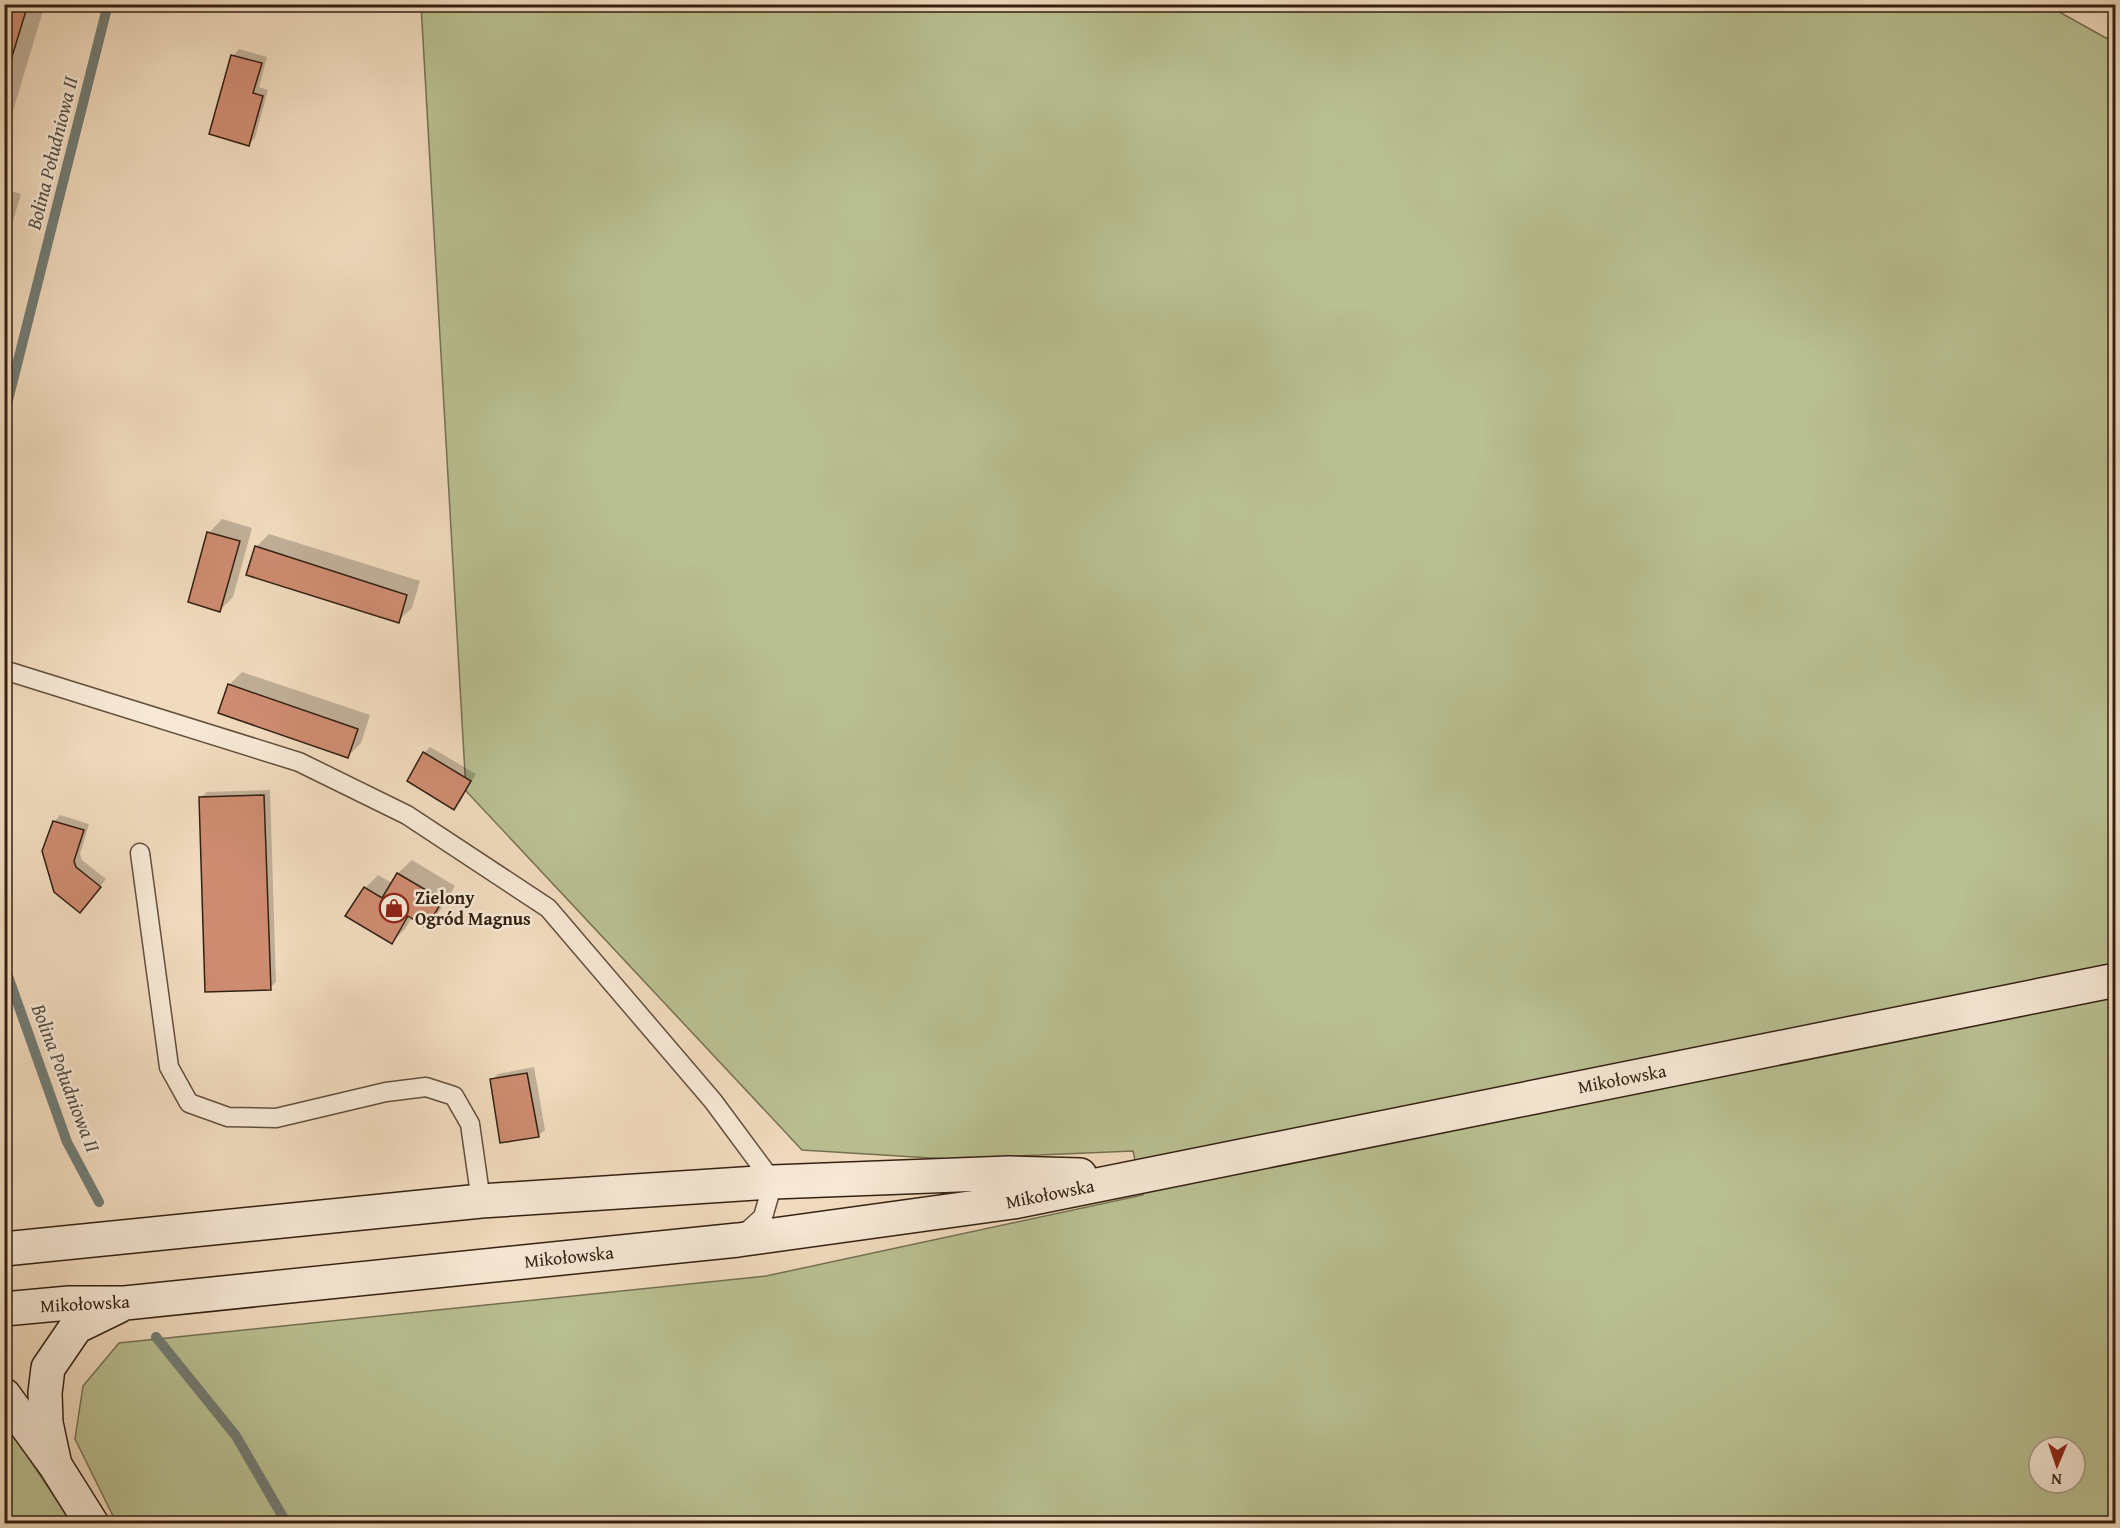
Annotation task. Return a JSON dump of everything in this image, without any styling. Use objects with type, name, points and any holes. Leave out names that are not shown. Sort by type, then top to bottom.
[{"type":"street","name":"Mikołowska","points":[[4,1309],[69,1303],[125,1303],[738,1240],[1013,1202],[2115,980]]},
{"type":"street","name":"Mikołowska","points":[[4,1249],[482,1201],[773,1182],[1009,1173],[1130,1178]]},
{"type":"street","points":[[4,1224],[16,1228],[94,1239]]},
{"type":"street","points":[[55,1466],[46,1423],[45,1393],[48,1368],[76,1327],[125,1303]]},
{"type":"street","points":[[4,1395],[55,1466],[92,1524]]},
{"type":"lane","points":[[4,670],[299,762],[407,815],[548,908],[690,1073],[773,1182],[763,1217],[738,1240]]},
{"type":"lane","points":[[140,854],[169,1067],[189,1103],[228,1117],[276,1118],[386,1092],[426,1087],[454,1096],[470,1124],[482,1201]]},
{"type":"green space","points":[[2045,4],[2115,43],[2115,1523],[117,1524],[75,1439],[83,1386],[119,1343],[766,1276],[1143,1195],[1133,1151],[947,1159],[802,1150],[466,791],[421,5]]},
{"type":"green space","points":[[4,1421],[72,1523],[5,1523]]},
{"type":"building","points":[[4,4],[28,4],[4,83]]},
{"type":"building","points":[[231,55],[262,63],[253,93],[263,96],[249,146],[209,134]]},
{"type":"building","points":[[207,532],[240,541],[220,612],[188,602]]},
{"type":"building","points":[[255,546],[407,595],[399,623],[246,575]]},
{"type":"building","points":[[228,684],[358,729],[348,758],[218,713]]},
{"type":"building","points":[[423,752],[471,781],[454,810],[407,781]]},
{"type":"building","points":[[264,795],[271,990],[205,992],[199,797]]},
{"type":"building","points":[[53,821],[84,830],[74,861],[76,867],[101,887],[80,913],[54,892],[42,851]]},
{"type":"building","name":"Zielony Ogród Magnus","points":[[397,873],[443,900],[426,928],[408,916],[392,944],[345,916],[364,887],[382,898]]},
{"type":"building","points":[[527,1073],[539,1137],[500,1143],[490,1079]]},
{"type":"waterway","name":"Bolina Południowa II","points":[[4,416],[108,4]]},
{"type":"waterway","name":"Bolina Południowa II","points":[[4,965],[67,1142],[99,1202]]},
{"type":"waterway","name":"Bolina Południowa II","points":[[156,1337],[236,1436],[287,1524]]},
{"type":"place","name":"Zielony Ogród Magnus","points":[[394,908]]}]
